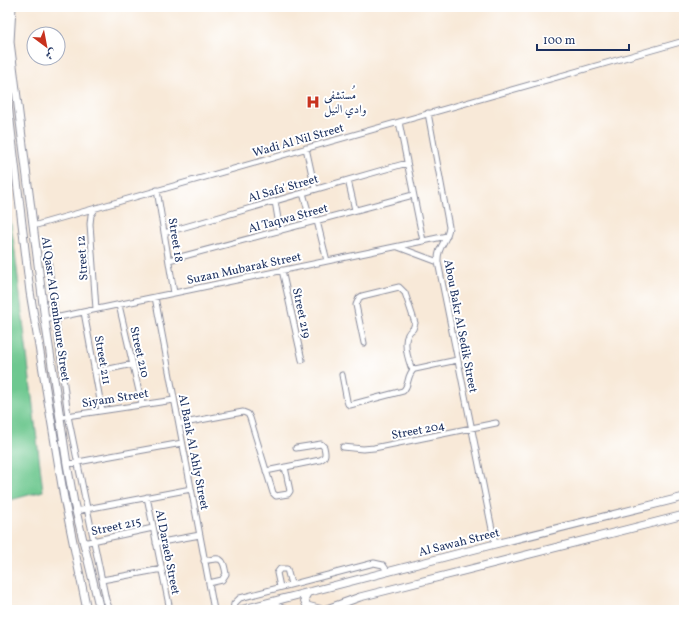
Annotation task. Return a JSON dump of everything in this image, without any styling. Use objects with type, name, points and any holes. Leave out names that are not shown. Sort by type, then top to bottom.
[{"type":"main road","name":"Al Qasr Al Gemhoure Street","points":[[12,7],[10,42],[60,417],[76,511],[100,610]]},
{"type":"main road","name":"Al Qasr Al Gemhoure Street","points":[[7,96],[30,292],[64,493],[87,610]]},
{"type":"main road","name":"Al Sawah Street","points":[[240,610],[684,497]]},
{"type":"main road","points":[[308,592],[305,597],[305,604],[309,607],[324,610],[360,597],[684,515]]},
{"type":"main road","points":[[269,603],[285,610]]},
{"type":"street","name":"Wadi Al Nil Street","points":[[34,226],[684,41]]},
{"type":"street","name":"Abou Bakr Al Sedik Street","points":[[428,114],[449,228],[447,236],[439,249],[438,262],[495,544]]},
{"type":"street","points":[[399,122],[422,241]]},
{"type":"street","points":[[306,148],[315,189]]},
{"type":"street","name":"Al Safa' Street","points":[[164,233],[407,164]]},
{"type":"street","points":[[348,180],[355,210]]},
{"type":"street","name":"Street 18","points":[[157,190],[174,293]]},
{"type":"street","points":[[303,193],[311,222]]},
{"type":"street","name":"Al Taqwa Street","points":[[169,260],[413,195]]},
{"type":"street","points":[[275,201],[280,231]]},
{"type":"street","name":"Street 12","points":[[96,208],[91,215],[90,224],[96,309]]},
{"type":"street","points":[[318,221],[327,261]]},
{"type":"street","name":"Suzan Mubarak Street","points":[[46,320],[447,236]]},
{"type":"street","points":[[46,243],[68,416],[93,540],[106,600],[110,610]]},
{"type":"street","points":[[397,246],[438,262]]},
{"type":"street","name":"Street 219","points":[[282,270],[302,360]]},
{"type":"street","points":[[364,343],[356,305],[357,301],[362,296],[396,287],[401,288],[405,292],[415,323],[414,330],[408,333],[406,339],[410,366],[414,369]]},
{"type":"street","name":"Al Bank Al Ahly Street","points":[[155,297],[214,610]]},
{"type":"street","name":"Street 210","points":[[119,305],[142,404]]},
{"type":"street","name":"Street 211","points":[[84,312],[102,410]]},
{"type":"street","points":[[342,375],[347,401],[350,405],[403,391],[407,386],[409,374],[414,369],[457,360]]},
{"type":"street","points":[[95,372],[133,364]]},
{"type":"street","name":"Siyam Street","points":[[60,417],[174,400]]},
{"type":"street","points":[[179,424],[243,412],[248,414],[273,493],[278,496],[288,494],[290,491],[285,468]]},
{"type":"street","name":"Street 204","points":[[343,447],[358,449],[374,448],[496,423]]},
{"type":"street","points":[[67,464],[182,443]]},
{"type":"street","points":[[266,471],[320,460],[324,458],[325,455],[324,447],[321,444],[296,448]]},
{"type":"street","points":[[76,511],[191,489]]},
{"type":"street","name":"Al Daraeb Street","points":[[147,497],[170,610]]},
{"type":"street","name":"Street 215","points":[[83,542],[153,528]]},
{"type":"street","points":[[156,543],[200,535]]},
{"type":"street","points":[[204,561],[217,558],[224,562],[226,574],[222,580],[209,583]]},
{"type":"street","points":[[233,610],[234,604],[240,598],[374,563],[383,565],[388,572]]},
{"type":"street","points":[[102,580],[162,569]]},
{"type":"street","points":[[280,587],[277,572],[280,569],[287,569],[291,584]]},
{"type":"green space","points":[[7,197],[15,252],[43,491],[7,501]]},
{"type":"place","name":"مُستشفى وادي النيل","points":[[313,102]]}]
